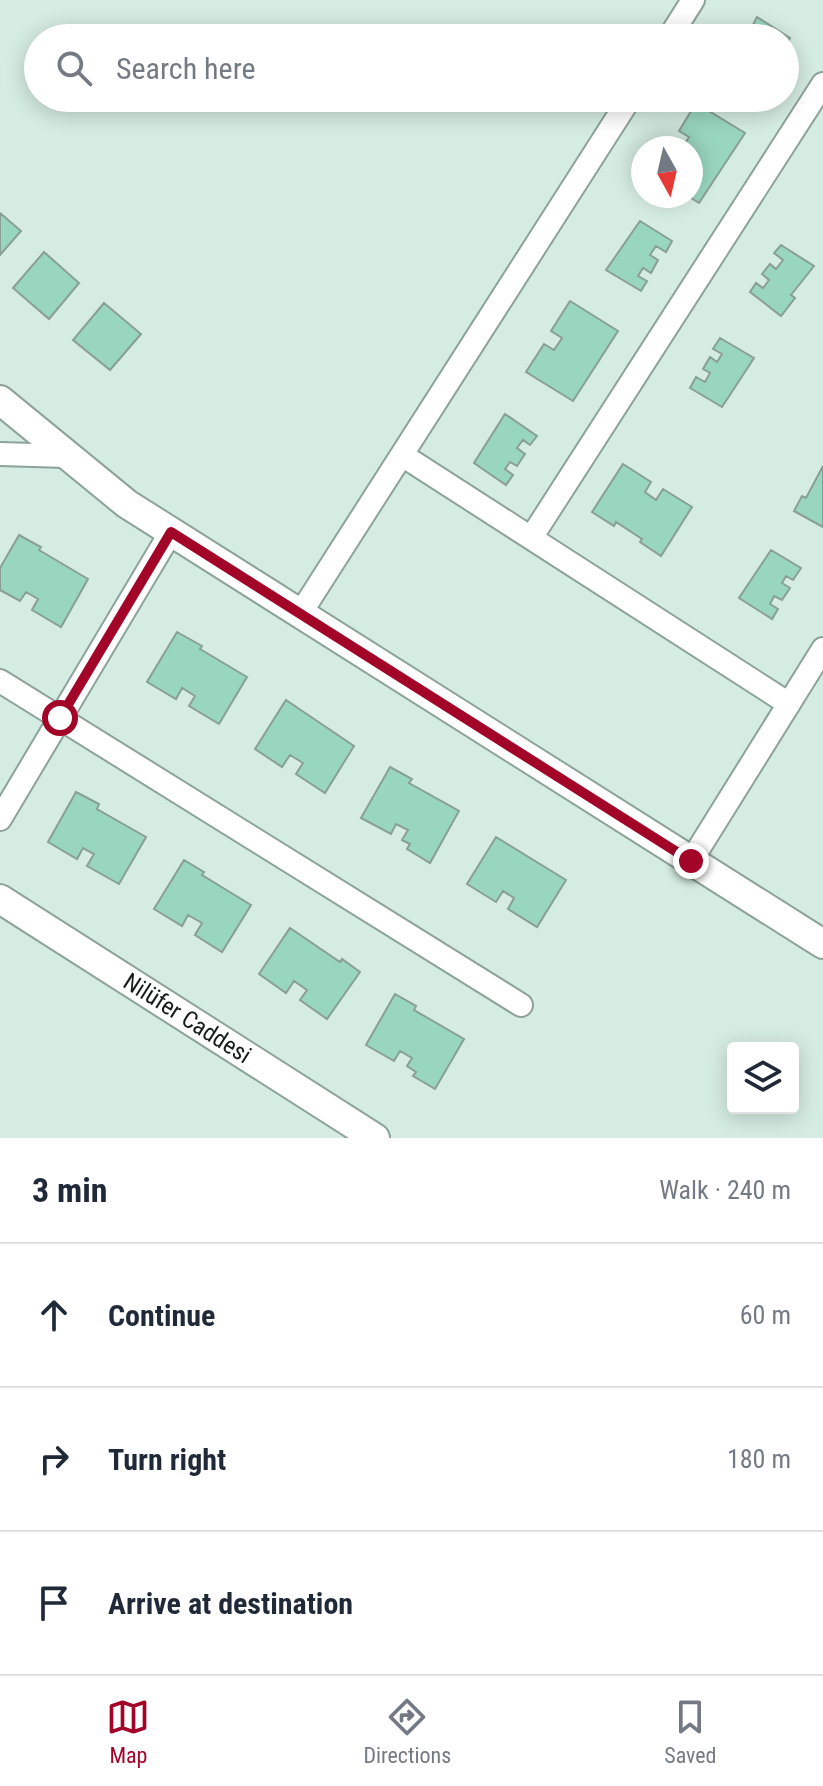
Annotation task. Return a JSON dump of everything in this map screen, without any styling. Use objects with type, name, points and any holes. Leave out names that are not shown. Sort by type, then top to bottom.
[{"type":"street","points":[[678,24],[693,0]]},
{"type":"street","points":[[531,538],[823,84]]},
{"type":"street","points":[[300,614],[621,112]]},
{"type":"street","points":[[0,400],[127,504],[823,944]]},
{"type":"street","points":[[0,454],[66,456]]},
{"type":"street","points":[[402,455],[789,704]]},
{"type":"street","points":[[0,819],[171,532]]},
{"type":"street","points":[[691,861],[823,649]]},
{"type":"street","points":[[0,681],[521,1005]]},
{"type":"street","name":"Nilüfer Caddesi","points":[[0,899],[375,1138]]},
{"type":"building","points":[[757,17],[768,24],[753,24]]},
{"type":"building","points":[[691,112],[711,112],[745,133],[703,197],[703,136],[687,136],[679,131]]},
{"type":"building","points":[[0,213],[21,231],[0,255]]},
{"type":"building","points":[[640,221],[672,241],[666,252],[656,246],[650,255],[658,260],[651,273],[643,268],[638,276],[647,281],[641,291],[606,270]]},
{"type":"building","points":[[781,245],[814,266],[791,295],[795,298],[781,316],[750,292],[756,283],[763,288],[769,280],[762,274],[770,264],[776,269],[783,260],[774,253]]},
{"type":"building","points":[[44,252],[79,283],[49,319],[13,288]]},
{"type":"building","points":[[570,301],[618,331],[573,401],[526,372],[544,344],[554,350],[562,338],[551,331]]},
{"type":"building","points":[[104,303],[141,334],[110,370],[73,340]]},
{"type":"building","points":[[720,338],[754,358],[722,407],[690,388],[696,377],[705,382],[710,373],[703,369],[710,357],[717,362],[722,354],[713,349]]},
{"type":"building","points":[[505,414],[537,436],[530,445],[523,440],[517,448],[525,454],[517,466],[510,462],[505,469],[513,475],[506,485],[474,463]]},
{"type":"building","points":[[623,464],[651,482],[645,492],[656,500],[663,489],[692,507],[661,556],[616,522],[614,526],[592,512]]},
{"type":"building","points":[[823,466],[823,527],[794,511],[802,496],[806,498]]},
{"type":"building","points":[[19,535],[88,579],[61,627],[32,610],[38,599],[26,592],[20,601],[0,590],[0,568]]},
{"type":"building","points":[[771,550],[801,568],[793,580],[786,576],[782,583],[790,588],[782,600],[774,596],[770,604],[778,609],[772,619],[739,598]]},
{"type":"building","points":[[177,632],[247,677],[219,724],[189,706],[195,696],[182,688],[176,699],[147,682]]},
{"type":"building","points":[[286,700],[354,746],[325,793],[296,774],[303,763],[290,755],[282,767],[255,749]]},
{"type":"building","points":[[390,767],[412,779],[409,783],[459,811],[430,863],[407,849],[410,844],[402,840],[408,830],[396,824],[391,834],[361,818]]},
{"type":"building","points":[[76,792],[99,804],[97,809],[146,837],[119,884],[87,866],[94,854],[83,848],[77,859],[48,842]]},
{"type":"building","points":[[496,837],[566,880],[537,927],[508,909],[514,898],[503,891],[496,902],[467,884]]},
{"type":"building","points":[[184,860],[204,872],[202,875],[251,905],[222,952],[195,935],[202,923],[188,915],[182,926],[154,909]]},
{"type":"building","points":[[290,928],[360,972],[327,1019],[300,1000],[307,990],[294,981],[286,993],[259,974]]},
{"type":"building","points":[[395,994],[416,1006],[414,1010],[464,1039],[435,1089],[413,1076],[416,1072],[407,1066],[412,1058],[400,1051],[394,1061],[366,1045]]},
{"type":"route","points":[[60,718],[171,532],[691,861]]}]
